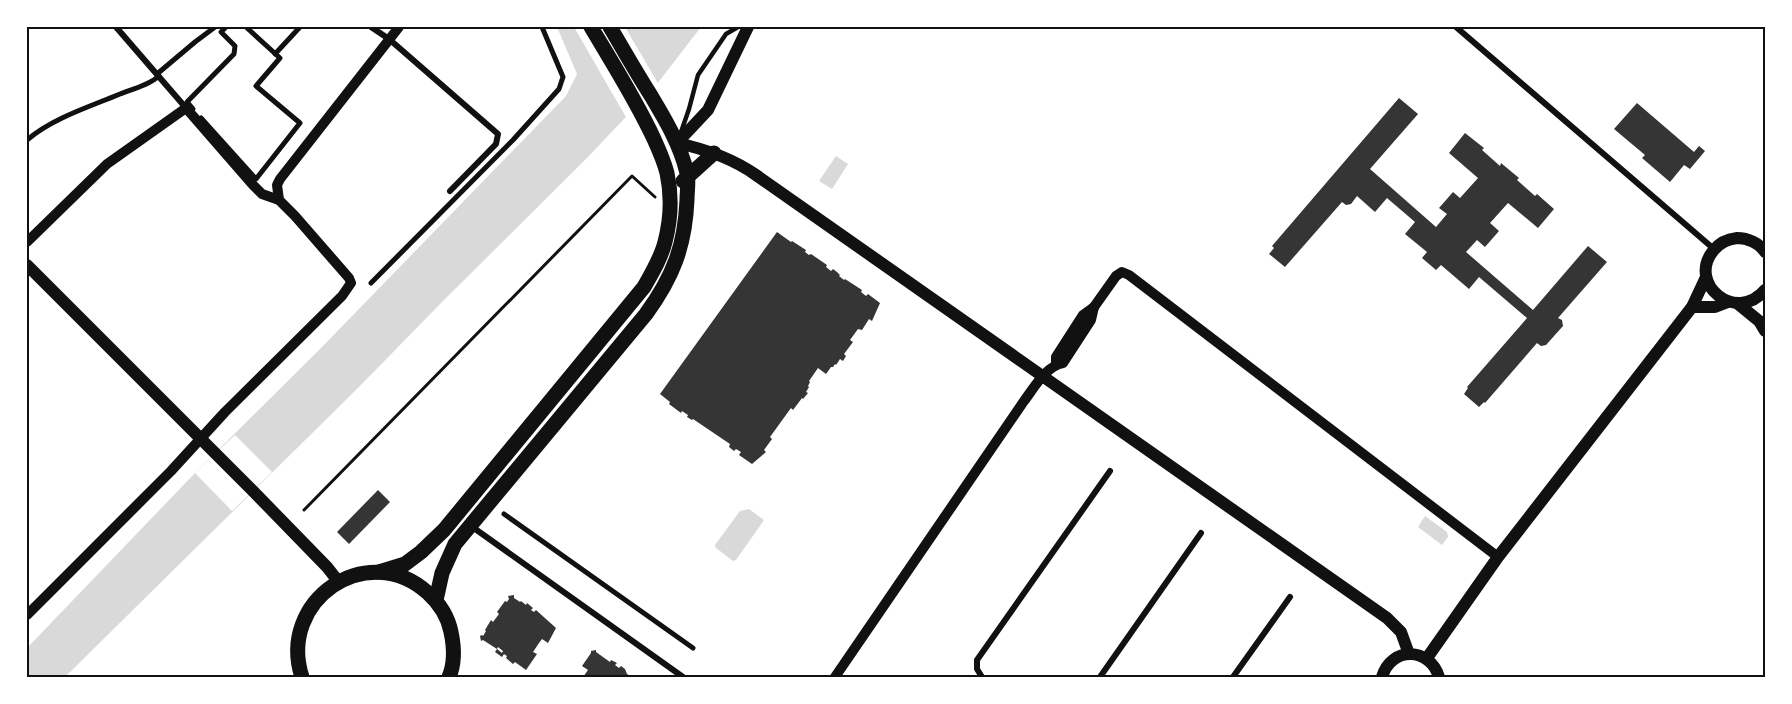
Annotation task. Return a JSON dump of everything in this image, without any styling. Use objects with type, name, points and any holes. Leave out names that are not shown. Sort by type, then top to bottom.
[{"type":"main road","points":[[302,677],[297,646],[301,627],[309,608],[322,593],[338,581],[405,564],[444,530],[644,287],[657,264],[665,243],[669,220],[664,198],[667,173],[639,108],[591,27]]},
{"type":"main road","points":[[436,600],[442,573],[455,544],[663,292],[682,243],[688,175],[677,143],[664,118],[610,27]]},
{"type":"main road","points":[[677,143],[708,110],[747,27]]},
{"type":"main road","points":[[651,132],[677,143],[714,153],[745,168],[1387,618],[1401,632],[1409,654]]},
{"type":"main road","points":[[664,198],[714,153]]},
{"type":"main road","points":[[1762,326],[1733,303],[1714,292],[1706,277],[1706,267],[1714,249],[1728,240],[1739,238],[1748,240],[1764,248]]},
{"type":"main road","points":[[27,265],[253,491],[338,581]]},
{"type":"main road","points":[[1427,658],[1498,557],[1692,307],[1706,277]]},
{"type":"main road","points":[[1692,307],[1715,308],[1750,301],[1763,292]]},
{"type":"main road","points":[[1762,326],[1763,292]]},
{"type":"main road","points":[[379,572],[400,576],[420,585],[436,600],[449,622],[454,648],[449,677]]},
{"type":"main road","points":[[1382,677],[1393,660],[1409,654],[1418,654],[1427,658],[1436,668],[1439,677]]},
{"type":"street","points":[[30,607],[201,439],[225,412],[342,296],[351,283],[279,200],[262,194],[258,190],[117,27]]},
{"type":"street","points":[[27,140],[38,131],[66,117],[135,88],[158,75],[215,27]]},
{"type":"street","points":[[226,27],[221,33],[236,46],[234,54],[187,102],[256,179],[300,123],[256,86],[280,58],[246,27]]},
{"type":"street","points":[[276,54],[300,27]]},
{"type":"street","points":[[371,27],[389,39],[498,134],[496,144],[450,191]]},
{"type":"street","points":[[279,200],[277,185],[280,179],[399,27]]},
{"type":"street","points":[[371,283],[513,140],[559,89],[563,77],[542,27]]},
{"type":"street","points":[[1456,27],[1714,249]]},
{"type":"street","points":[[27,242],[107,164],[186,108]]},
{"type":"street","points":[[834,677],[1020,407],[1043,377],[1056,364],[1063,363],[1091,320],[1094,307],[1116,276],[1122,272],[1129,275],[1498,557]]},
{"type":"street","points":[[982,677],[977,669],[977,660],[1110,471]]},
{"type":"street","points":[[504,513],[693,648]]},
{"type":"street","points":[[470,526],[683,677]]},
{"type":"street","points":[[1100,677],[1201,533]]},
{"type":"street","points":[[1233,677],[1290,597]]},
{"type":"lane","points":[[677,143],[698,75],[726,34],[738,27]]},
{"type":"path","points":[[304,510],[632,176],[664,198]]},
{"type":"shaded area","points":[[557,27],[701,27],[657,84],[588,157],[65,677],[27,677],[27,648],[195,473],[320,349],[566,96],[577,74]]},
{"type":"shaded area","points":[[836,156],[848,164],[832,189],[819,181]]},
{"type":"shaded area","points":[[749,509],[764,520],[733,561],[715,545],[740,511]]},
{"type":"shaded area","points":[[1425,516],[1447,532],[1448,537],[1442,545],[1418,527]]},
{"type":"pier","points":[[574,27],[625,27],[659,85],[627,119]]},
{"type":"pier","points":[[235,435],[272,472],[232,511],[195,473]]},
{"type":"building","points":[[1399,98],[1418,114],[1370,169],[1436,227],[1447,214],[1439,208],[1453,192],[1460,198],[1478,178],[1449,153],[1465,133],[1484,148],[1482,150],[1500,166],[1501,163],[1519,178],[1517,180],[1535,196],[1537,194],[1554,209],[1538,228],[1508,203],[1490,223],[1499,231],[1485,247],[1477,240],[1466,252],[1533,310],[1588,246],[1607,262],[1558,318],[1562,320],[1563,326],[1546,345],[1541,346],[1537,343],[1479,407],[1464,394],[1467,387],[1527,318],[1479,277],[1469,289],[1441,265],[1436,270],[1422,258],[1427,252],[1405,234],[1415,222],[1387,198],[1375,212],[1357,196],[1351,204],[1346,205],[1342,202],[1285,267],[1269,254],[1274,248],[1272,246]]},
{"type":"building","points":[[1637,103],[1694,152],[1699,146],[1705,151],[1690,169],[1684,165],[1670,182],[1642,158],[1645,155],[1614,129]]},
{"type":"building","points":[[777,232],[827,265],[826,267],[831,271],[833,269],[844,280],[862,290],[861,292],[866,296],[868,294],[880,303],[872,321],[869,319],[862,330],[858,329],[850,340],[853,342],[844,354],[846,356],[843,361],[840,359],[826,374],[818,368],[809,381],[806,392],[808,393],[793,410],[791,408],[770,437],[772,439],[764,450],[766,452],[752,464],[739,455],[741,452],[736,449],[734,451],[729,447],[730,444],[687,417],[688,415],[682,411],[681,413],[660,394]]},
{"type":"building","points":[[378,490],[390,502],[349,544],[337,532]]},
{"type":"building","points":[[514,595],[514,598],[520,602],[526,605],[527,603],[533,608],[531,610],[534,612],[536,610],[556,628],[548,643],[542,639],[539,643],[533,652],[537,654],[526,670],[515,662],[513,664],[504,654],[502,657],[495,652],[497,649],[481,641],[480,636],[483,636],[491,620],[493,622],[499,614],[497,612],[505,601],[507,602],[508,596]]},
{"type":"building","points":[[596,650],[610,662],[611,660],[617,663],[615,665],[619,668],[621,666],[625,669],[632,677],[583,677],[588,670],[582,666],[591,651]]}]
